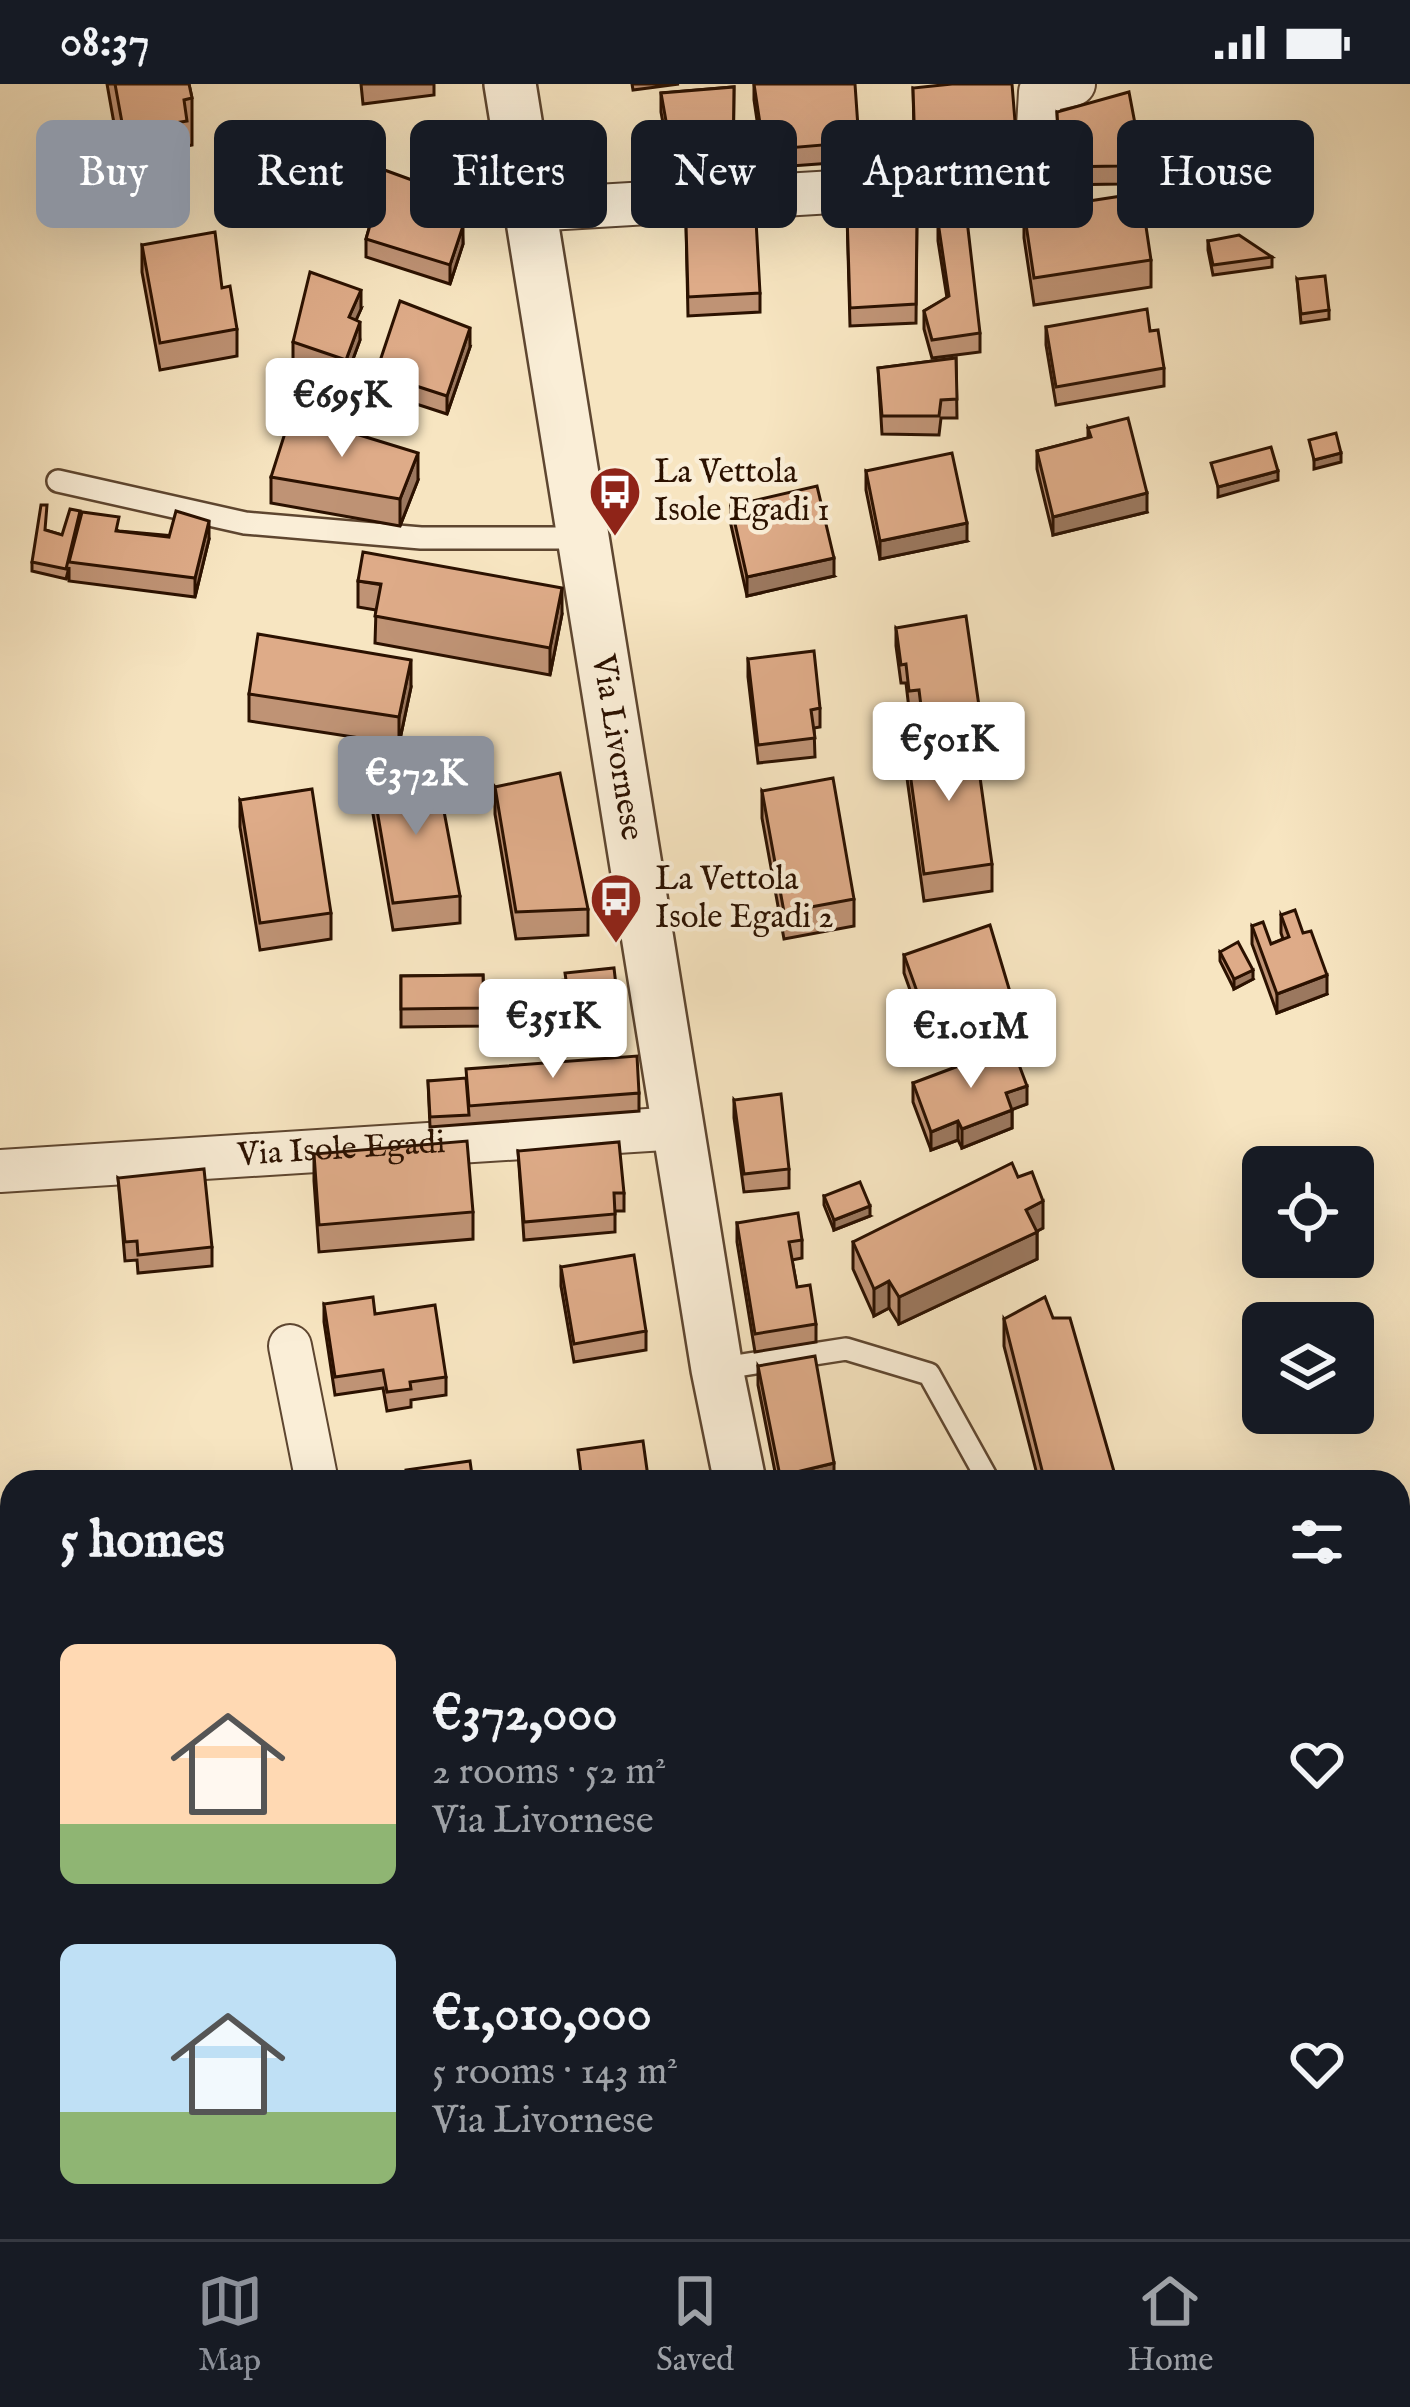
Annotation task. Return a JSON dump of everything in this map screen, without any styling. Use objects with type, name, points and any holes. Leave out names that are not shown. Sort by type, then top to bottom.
[{"type":"street","name":"Via Livornese","points":[[511,84],[516,120]]},
{"type":"street","points":[[607,205],[1035,180],[1040,92],[1074,84]]},
{"type":"street","name":"Via Livornese","points":[[533,228],[717,1369],[738,1470]]},
{"type":"street","name":"Via Isole Egadi","points":[[0,1171],[680,1129]]},
{"type":"street","points":[[290,1346],[315,1470]]},
{"type":"lane","points":[[58,481],[244,523],[421,538],[585,538]]},
{"type":"lane","points":[[717,1369],[846,1349],[929,1374],[982,1470]]},
{"type":"building","points":[[115,84],[189,84],[192,98],[184,100],[187,120],[122,120]]},
{"type":"building","points":[[754,84],[855,84],[857,120],[821,120],[821,145],[797,147],[797,120],[759,120]]},
{"type":"building","points":[[1012,84],[1015,120],[914,120],[913,88]]},
{"type":"building","points":[[734,87],[734,120],[666,120],[661,93]]},
{"type":"building","points":[[1129,92],[1134,120],[1117,120],[1117,166],[1093,166],[1093,120],[1057,120],[1057,112]]},
{"type":"building","points":[[386,171],[410,179],[410,228],[462,228],[450,265],[366,239],[369,228],[386,228]]},
{"type":"building","points":[[1117,197],[1117,228],[1146,228],[1151,260],[1034,278],[1027,228],[1093,228],[1093,200]]},
{"type":"building","points":[[686,228],[756,228],[760,293],[688,297]]},
{"type":"building","points":[[847,228],[917,228],[916,304],[850,308]]},
{"type":"building","points":[[939,228],[968,228],[980,333],[932,340],[924,311],[949,296]]},
{"type":"building","points":[[215,232],[222,288],[230,286],[237,329],[160,343],[142,245]]},
{"type":"building","points":[[1239,235],[1272,257],[1213,265],[1208,241]]},
{"type":"building","points":[[310,272],[361,290],[349,317],[360,322],[346,360],[293,342]]},
{"type":"building","points":[[1325,276],[1329,310],[1301,314],[1297,279]]},
{"type":"building","points":[[400,301],[470,328],[447,396],[376,373]]},
{"type":"building","points":[[1147,309],[1150,331],[1158,330],[1164,368],[1056,387],[1046,327]]},
{"type":"building","points":[[956,358],[957,399],[941,400],[939,416],[882,416],[878,368]]},
{"type":"building","points":[[291,414],[418,453],[400,499],[271,477]]},
{"type":"building","points":[[1128,418],[1147,493],[1053,517],[1037,451],[1091,437],[1088,428]]},
{"type":"building","points":[[1336,433],[1341,453],[1314,460],[1309,440]]},
{"type":"building","points":[[1271,447],[1278,471],[1218,487],[1211,463]]},
{"type":"building","points":[[952,453],[967,523],[880,541],[866,471]]},
{"type":"building","points":[[817,486],[834,558],[747,577],[731,506]]},
{"type":"building","points":[[41,505],[47,505],[45,530],[62,535],[70,509],[80,511],[66,569],[32,562]]},
{"type":"building","points":[[176,511],[209,521],[195,578],[69,562],[82,512],[119,517],[116,531],[169,537]]},
{"type":"building","points":[[363,552],[562,588],[550,648],[375,616],[381,584],[358,581]]},
{"type":"building","points":[[966,616],[979,706],[922,714],[919,690],[909,691],[906,664],[901,665],[896,628]]},
{"type":"building","points":[[258,634],[411,660],[399,717],[249,694]]},
{"type":"building","points":[[814,651],[820,708],[811,710],[815,738],[758,745],[748,659]]},
{"type":"building","points":[[974,734],[992,864],[924,874],[906,744]]},
{"type":"building","points":[[436,769],[460,896],[393,903],[372,781]]},
{"type":"building","points":[[560,773],[588,909],[516,912],[495,787]]},
{"type":"building","points":[[833,778],[854,899],[784,912],[762,791]]},
{"type":"building","points":[[312,789],[331,913],[260,923],[240,800]]},
{"type":"building","points":[[1295,910],[1303,933],[1311,931],[1327,975],[1277,994],[1252,926],[1263,922],[1271,944],[1289,937],[1281,915]]},
{"type":"building","points":[[990,925],[1010,992],[925,1014],[904,955]]},
{"type":"building","points":[[1238,942],[1253,970],[1234,979],[1220,952]]},
{"type":"building","points":[[614,968],[620,1020],[547,1028],[542,982],[566,980],[565,973]]},
{"type":"building","points":[[483,975],[484,1008],[401,1009],[401,976]]},
{"type":"building","points":[[1012,1046],[1027,1086],[1006,1093],[1012,1110],[962,1129],[958,1121],[931,1132],[913,1083]]},
{"type":"building","points":[[637,1056],[639,1093],[469,1106],[466,1069]]},
{"type":"building","points":[[466,1078],[469,1115],[430,1117],[428,1081]]},
{"type":"building","points":[[781,1094],[789,1169],[744,1174],[734,1100]]},
{"type":"building","points":[[467,1141],[473,1212],[319,1225],[314,1154]]},
{"type":"building","points":[[619,1142],[624,1193],[614,1193],[615,1214],[524,1222],[518,1151]]},
{"type":"building","points":[[1012,1163],[1018,1177],[1032,1172],[1043,1201],[1026,1210],[1037,1232],[899,1297],[889,1281],[874,1289],[853,1242]]},
{"type":"building","points":[[204,1169],[212,1247],[138,1255],[137,1241],[125,1242],[118,1178]]},
{"type":"building","points":[[860,1182],[870,1206],[834,1220],[824,1196]]},
{"type":"building","points":[[798,1213],[802,1240],[789,1242],[797,1287],[810,1285],[816,1324],[755,1334],[737,1223]]},
{"type":"building","points":[[634,1255],[646,1331],[574,1344],[561,1267]]},
{"type":"building","points":[[373,1297],[375,1314],[435,1305],[446,1377],[410,1382],[411,1389],[387,1392],[383,1370],[335,1377],[324,1304]]},
{"type":"building","points":[[1045,1297],[1053,1318],[1070,1318],[1114,1470],[1042,1470],[1004,1319]]},
{"type":"building","points":[[815,1356],[834,1463],[779,1470],[758,1366]]},
{"type":"building","points":[[643,1441],[647,1470],[580,1470],[578,1450]]},
{"type":"building","points":[[470,1461],[471,1470],[406,1470]]},
{"type":"place","name":"La Vettola Isole Egadi 1","points":[[615,538]]},
{"type":"place","name":"La Vettola Isole Egadi 2","points":[[616,945]]}]
